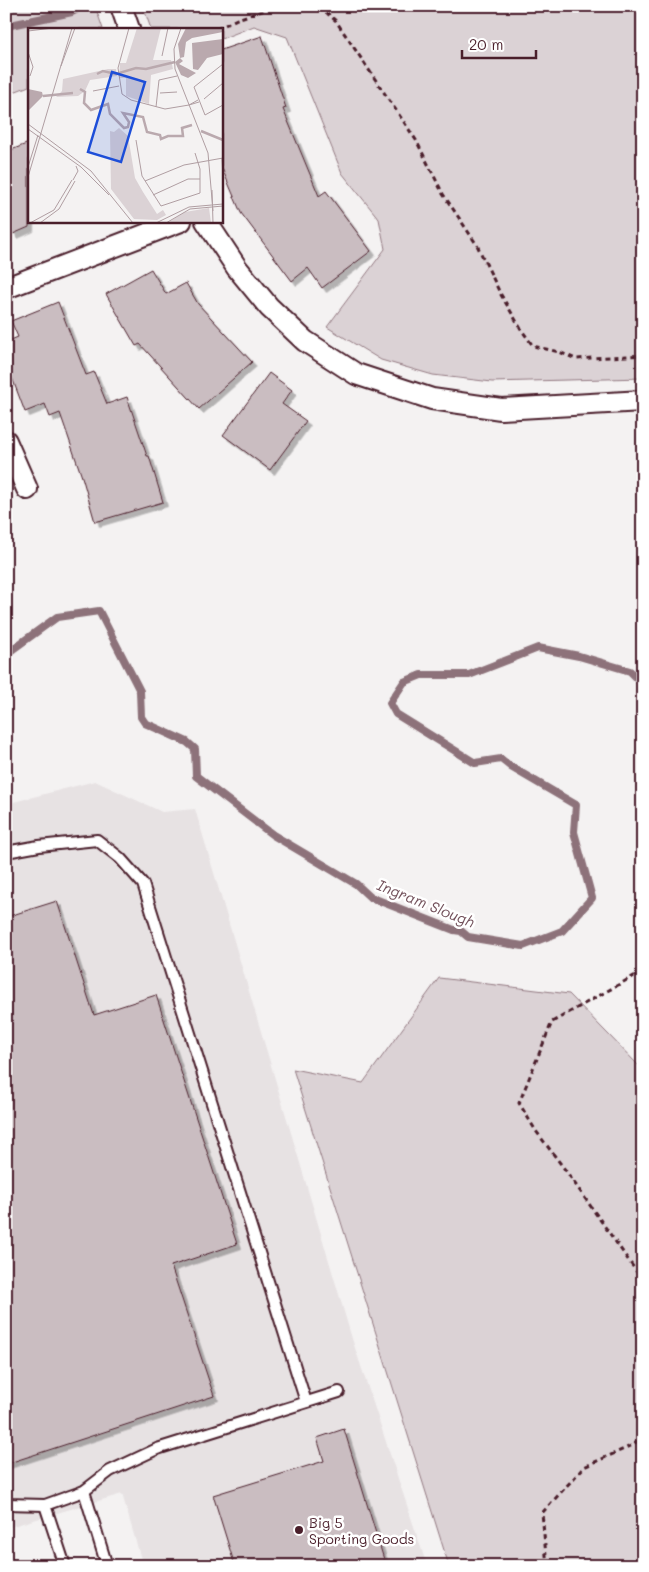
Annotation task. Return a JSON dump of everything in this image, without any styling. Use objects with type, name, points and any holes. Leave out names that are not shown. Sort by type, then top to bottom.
[{"type":"street","points":[[121,6],[129,28]]},
{"type":"street","points":[[6,288],[178,222]]},
{"type":"street","points":[[207,222],[237,268],[269,307],[306,341],[356,374],[432,399],[501,410],[643,401]]},
{"type":"street","points":[[6,441],[27,489]]},
{"type":"lane","points":[[6,852],[39,846],[98,840],[120,858],[143,884],[306,1402]]},
{"type":"lane","points":[[6,1504],[45,1505],[84,1492],[110,1471],[157,1449],[339,1392]]},
{"type":"lane","points":[[84,1492],[106,1566]]},
{"type":"lane","points":[[45,1505],[65,1566]]},
{"type":"path","points":[[219,28],[237,19],[277,6]]},
{"type":"path","points":[[319,6],[336,21],[416,140],[443,194],[477,245],[500,293],[521,330],[533,346],[559,352],[576,359],[643,355]]},
{"type":"path","points":[[643,971],[552,1022],[519,1103],[536,1132],[566,1171],[643,1281]]},
{"type":"path","points":[[547,1566],[542,1514],[584,1467],[632,1445],[643,1437]]},
{"type":"shaded area","points":[[6,6],[95,6],[103,28],[28,28],[28,86],[6,95]]},
{"type":"shaded area","points":[[143,6],[643,6],[643,378],[492,382],[433,375],[381,360],[327,327],[385,249],[379,219],[342,173],[287,37],[254,26],[222,39],[222,28],[151,28]]},
{"type":"shaded area","points":[[95,781],[162,812],[195,809],[353,1342],[427,1566],[143,1566],[122,1494],[6,1528],[6,804]]},
{"type":"shaded area","points":[[439,978],[569,994],[641,1068],[641,1124],[643,1128],[643,1566],[449,1566],[293,1069],[363,1083]]},
{"type":"building","points":[[262,36],[286,108],[283,109],[319,196],[326,191],[371,251],[322,288],[308,268],[292,281],[241,213],[222,168],[222,50]]},
{"type":"building","points":[[28,143],[29,227],[13,234],[6,218],[6,152]]},
{"type":"building","points":[[151,269],[166,294],[186,283],[198,304],[252,362],[199,409],[140,344],[136,346],[106,294]]},
{"type":"building","points":[[58,302],[86,375],[94,372],[107,404],[127,397],[147,456],[149,456],[163,502],[95,522],[60,413],[50,417],[45,404],[25,412],[11,375],[6,377],[6,342],[18,337],[11,321]]},
{"type":"building","points":[[269,373],[292,390],[282,404],[306,421],[270,470],[223,435]]},
{"type":"building","points":[[57,901],[94,1015],[156,995],[237,1244],[171,1266],[214,1396],[6,1464],[6,917]]},
{"type":"building","name":"Big 5 Sporting Goods","points":[[344,1429],[386,1566],[235,1566],[213,1495],[324,1461],[317,1438]]},
{"type":"waterway","name":"Ingram Slough","points":[[6,26],[72,12],[83,6]]},
{"type":"waterway","name":"Ingram Slough","points":[[6,654],[57,617],[99,611],[140,691],[141,717],[145,723],[187,742],[195,749],[196,776],[273,835],[356,884],[370,897],[454,930],[461,931],[468,937],[523,946],[562,931],[592,898],[574,832],[576,805],[511,767],[501,759],[475,763],[396,714],[390,703],[404,682],[421,675],[469,675],[538,648],[579,656],[630,671],[643,684]]},
{"type":"place","name":"Big 5 Sporting Goods","points":[[299,1530]]}]
